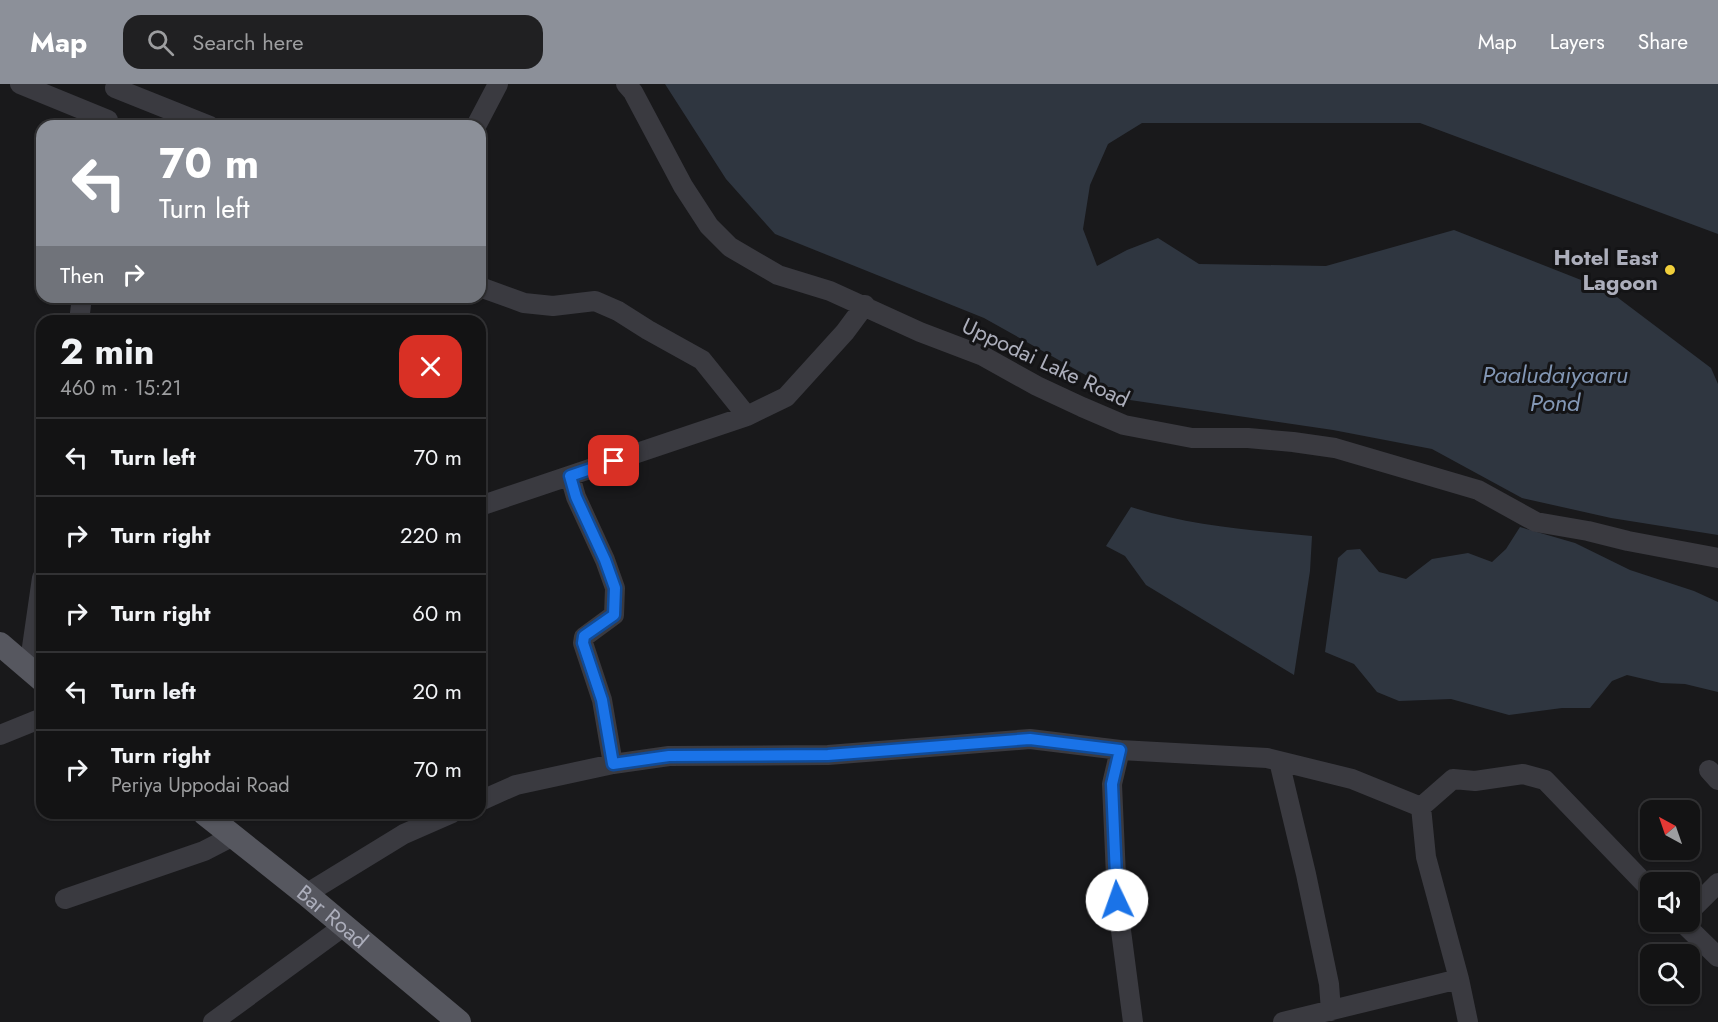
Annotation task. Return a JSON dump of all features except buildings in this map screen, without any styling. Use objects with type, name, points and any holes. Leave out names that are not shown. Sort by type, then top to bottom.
[{"type":"main road","points":[[0,644],[36,669]]},
{"type":"main road","name":"Bar Road","points":[[212,819],[306,894],[459,1022]]},
{"type":"street","points":[[20,84],[101,120]]},
{"type":"street","points":[[479,120],[498,84]]},
{"type":"street","name":"Uppodai Lake Road","points":[[626,84],[633,92],[683,186],[709,226],[730,247],[778,275],[830,291],[865,305],[920,332],[982,356],[1037,386],[1124,425],[1192,438],[1248,438],[1335,448],[1478,490],[1536,522],[1718,558]]},
{"type":"street","points":[[109,120],[116,86],[196,120]]},
{"type":"street","points":[[486,289],[524,303],[554,306],[595,301],[618,311],[702,360],[718,377],[747,416]]},
{"type":"street","points":[[486,504],[747,416],[786,397],[845,332],[865,305]]},
{"type":"street","points":[[570,476],[576,497],[605,560],[615,588],[614,615],[584,636],[583,643],[602,700],[613,764]]},
{"type":"street","points":[[0,735],[36,720]]},
{"type":"street","points":[[486,798],[516,785],[613,764],[669,756],[828,755],[1030,739],[1120,750],[1267,758],[1352,778],[1421,807]]},
{"type":"street","points":[[1120,750],[1112,784],[1112,796],[1117,900],[1133,1022]]},
{"type":"street","points":[[1279,761],[1329,984],[1331,1011]]},
{"type":"street","points":[[1421,807],[1452,779],[1475,782],[1523,774],[1545,780],[1640,879]]},
{"type":"street","points":[[1421,807],[1426,857],[1459,979],[1468,1022]]},
{"type":"street","points":[[306,894],[404,834],[438,819]]},
{"type":"street","points":[[65,899],[204,851],[233,836]]},
{"type":"street","points":[[1700,901],[1718,883]]},
{"type":"street","points":[[213,1022],[344,926]]},
{"type":"street","points":[[1692,932],[1718,957]]},
{"type":"street","points":[[1282,1022],[1459,979]]},
{"type":"water","name":"Paaludaiyaaru Pond","points":[[665,84],[1718,84],[1718,234],[1420,123],[1142,123],[1108,144],[1090,185],[1083,229],[1097,266],[1127,250],[1158,238],[1199,264],[1326,266],[1454,230],[1609,291],[1711,368],[1718,384],[1718,535],[1611,518],[1522,498],[1432,449],[1333,430],[1130,400],[984,318],[775,234],[726,179]]},
{"type":"water","points":[[1131,507],[1198,523],[1312,536],[1310,571],[1294,675],[1146,585],[1125,556],[1106,546]]},
{"type":"water","points":[[1520,527],[1575,543],[1630,570],[1694,591],[1718,602],[1718,692],[1685,684],[1661,683],[1627,675],[1612,681],[1590,708],[1562,708],[1509,715],[1451,699],[1399,701],[1377,692],[1354,664],[1325,652],[1338,558],[1347,550],[1360,549],[1379,572],[1406,579],[1432,559],[1468,553],[1492,562],[1506,549]]},
{"type":"place","name":"Hotel East Lagoon","points":[[1670,270]]},
{"type":"route","points":[[614,461],[570,476],[576,497],[605,560],[615,588],[614,615],[584,636],[583,643],[602,700],[613,764],[669,756],[828,755],[1030,739],[1120,750],[1112,784],[1117,900]]}]
